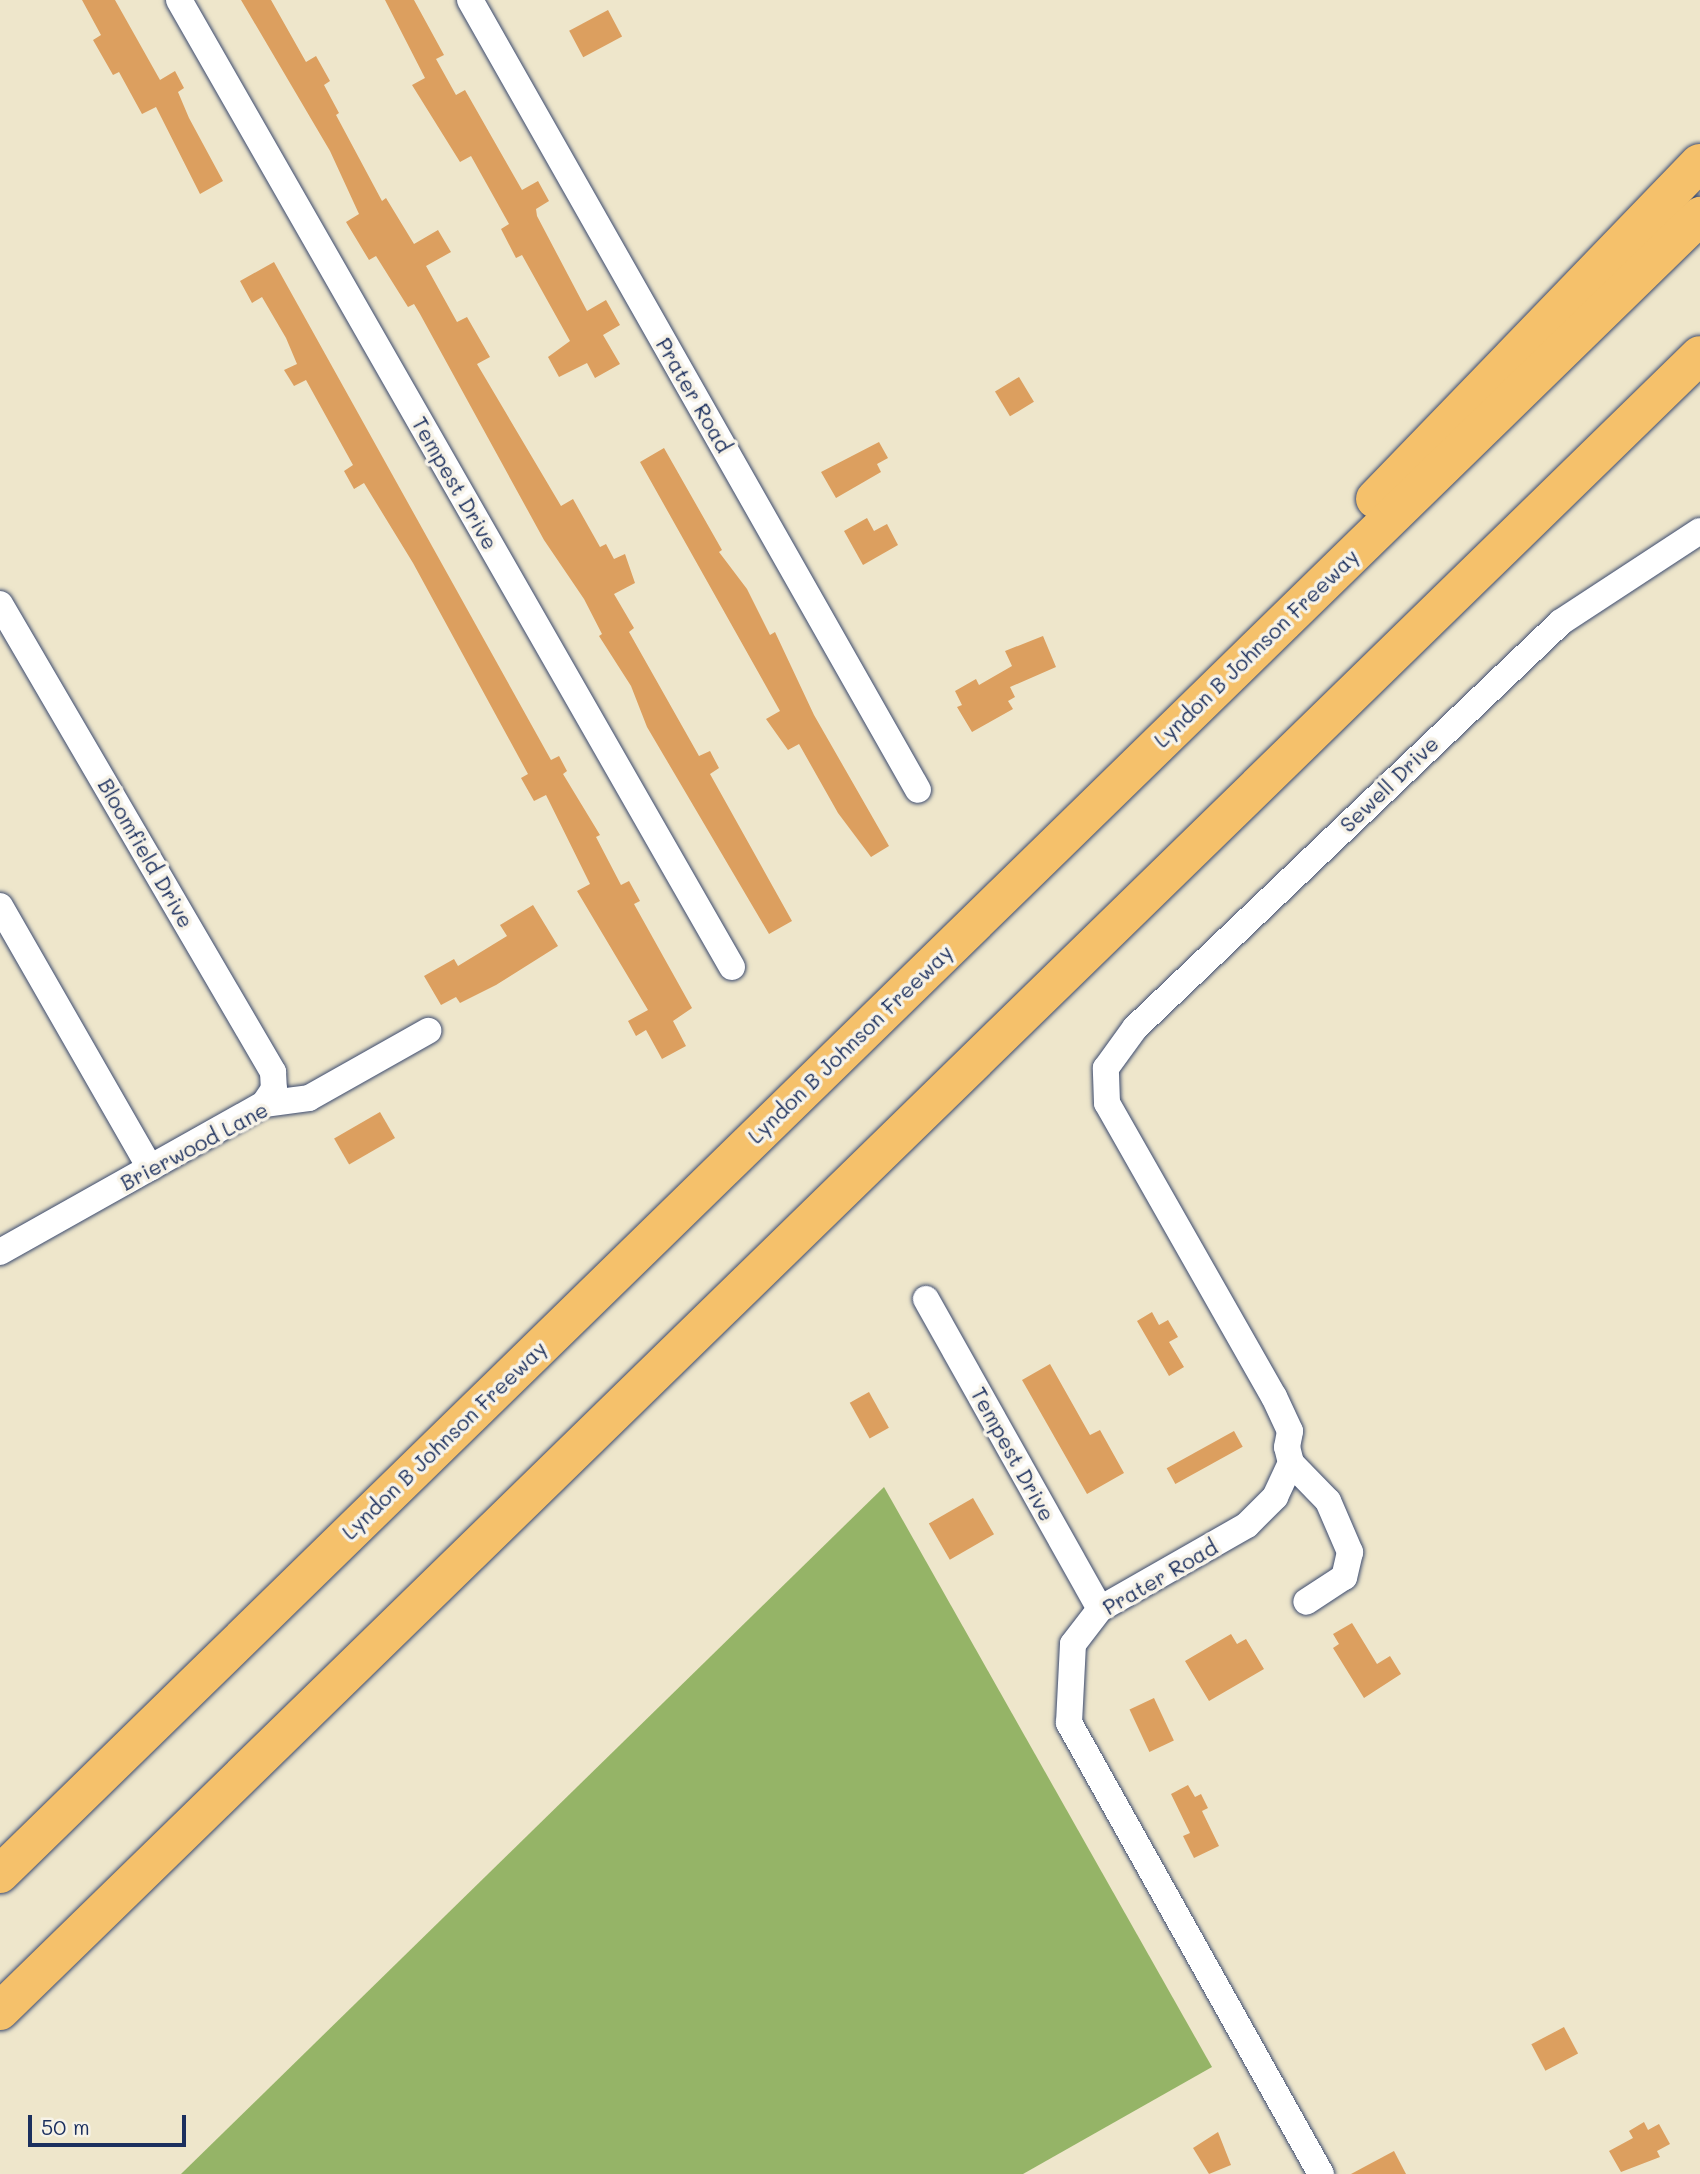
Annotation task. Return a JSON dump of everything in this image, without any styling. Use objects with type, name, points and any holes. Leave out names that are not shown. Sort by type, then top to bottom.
[{"type":"highway","points":[[1082,817],[1440,428],[1700,163]]},
{"type":"highway","name":"Lyndon B Johnson Freeway","points":[[0,1874],[1700,216]]},
{"type":"highway","points":[[0,2011],[1700,355]]},
{"type":"highway","points":[[1466,583],[1700,387]]},
{"type":"street","name":"Tempest Drive","points":[[179,0],[732,967]]},
{"type":"street","name":"Prater Road","points":[[470,0],[918,790]]},
{"type":"street","name":"Sewell Drive","points":[[1106,1068],[1135,1028],[1562,622],[1700,531]]},
{"type":"street","name":"Bloomfield Drive","points":[[0,604],[273,1072],[274,1089],[264,1104]]},
{"type":"street","points":[[0,905],[150,1168]]},
{"type":"street","name":"Brierwood Lane","points":[[0,1252],[264,1104],[309,1098],[428,1031]]},
{"type":"street","name":"Prater Road","points":[[1106,1068],[1107,1103],[1274,1397],[1290,1431],[1287,1447],[1291,1463],[1275,1497],[1247,1525],[1100,1609],[1073,1644],[1069,1723],[1321,2174]]},
{"type":"street","name":"Tempest Drive","points":[[926,1299],[1100,1609]]},
{"type":"street","points":[[1291,1463],[1328,1501],[1350,1552],[1344,1577],[1306,1602]]},
{"type":"green space","points":[[884,1487],[1212,2067],[1023,2174],[181,2174]]},
{"type":"building","points":[[82,0],[115,0],[160,80],[175,71],[184,88],[178,92],[189,118],[223,181],[200,194],[156,107],[142,114],[119,72],[113,75],[93,40],[101,35]]},
{"type":"building","points":[[241,0],[271,0],[306,62],[316,56],[330,81],[324,85],[339,113],[336,115],[382,201],[386,198],[414,244],[438,230],[451,252],[426,266],[457,322],[467,317],[490,357],[477,364],[561,506],[573,499],[600,547],[606,544],[614,559],[625,554],[635,583],[614,594],[634,628],[629,632],[699,756],[710,751],[719,768],[710,774],[792,921],[769,934],[647,727],[631,686],[599,636],[602,634],[584,599],[544,540],[420,314],[414,304],[408,307],[376,256],[369,260],[346,222],[359,214],[330,151]]},
{"type":"building","points":[[385,0],[414,0],[444,55],[436,59],[456,95],[465,90],[522,190],[538,181],[549,201],[536,209],[537,216],[587,311],[606,300],[620,325],[603,335],[620,364],[595,378],[587,363],[559,377],[548,357],[570,341],[522,255],[516,258],[501,229],[509,224],[471,156],[460,162],[412,85],[425,78]]},
{"type":"building","points":[[608,10],[622,36],[583,57],[569,31]]},
{"type":"building","points":[[274,262],[551,760],[559,756],[567,771],[563,774],[600,835],[596,837],[621,885],[629,881],[640,901],[634,904],[692,1008],[673,1021],[686,1046],[662,1059],[646,1030],[636,1036],[628,1021],[648,1010],[577,891],[590,884],[546,795],[534,801],[521,778],[528,774],[413,563],[364,483],[354,489],[344,471],[353,465],[306,380],[294,386],[284,370],[297,364],[286,338],[262,297],[252,303],[240,281]]},
{"type":"building","points":[[1019,377],[1034,402],[1010,416],[995,391]]},
{"type":"building","points":[[879,442],[888,458],[877,464],[881,472],[836,498],[821,472]]},
{"type":"building","points":[[664,448],[722,550],[719,552],[747,589],[770,635],[775,632],[814,715],[889,846],[871,857],[838,813],[799,744],[788,750],[766,719],[780,711],[640,462]]},
{"type":"building","points":[[867,518],[874,531],[887,524],[898,545],[863,565],[844,531]]},
{"type":"building","points":[[1043,636],[1056,667],[1010,687],[1015,697],[1008,701],[1013,709],[972,732],[957,707],[962,705],[955,691],[976,679],[979,685],[1012,666],[1005,651]]},
{"type":"building","points":[[533,905],[558,946],[496,985],[460,1003],[456,997],[441,1005],[424,976],[454,959],[458,966],[507,936],[500,925]]},
{"type":"building","points":[[380,1112],[395,1138],[349,1164],[334,1138]]},
{"type":"building","points":[[1152,1312],[1159,1325],[1168,1320],[1178,1337],[1169,1342],[1184,1367],[1169,1376],[1137,1321]]},
{"type":"building","points":[[1050,1364],[1090,1435],[1100,1430],[1124,1473],[1087,1494],[1022,1380]]},
{"type":"building","points":[[869,1392],[889,1428],[870,1439],[850,1403]]},
{"type":"building","points":[[1234,1431],[1243,1447],[1175,1484],[1167,1468]]},
{"type":"building","points":[[973,1498],[994,1534],[950,1560],[929,1524]]},
{"type":"building","points":[[1352,1623],[1377,1664],[1390,1656],[1401,1674],[1364,1698],[1333,1648],[1339,1644],[1333,1634]]},
{"type":"building","points":[[1231,1634],[1237,1644],[1246,1639],[1264,1669],[1209,1701],[1185,1661]]},
{"type":"building","points":[[1154,1698],[1174,1741],[1149,1752],[1130,1709]]},
{"type":"building","points":[[1188,1785],[1195,1797],[1201,1794],[1208,1808],[1202,1811],[1219,1846],[1194,1858],[1183,1836],[1190,1833],[1171,1794]]},
{"type":"building","points":[[1564,2027],[1578,2053],[1545,2071],[1531,2044]]},
{"type":"building","points":[[1644,2122],[1648,2130],[1659,2124],[1670,2144],[1657,2151],[1660,2157],[1621,2172],[1609,2151],[1633,2138],[1629,2131]]},
{"type":"building","points":[[1218,2132],[1231,2165],[1209,2174],[1193,2148]]},
{"type":"building","points":[[1394,2151],[1406,2174],[1351,2174]]}]
